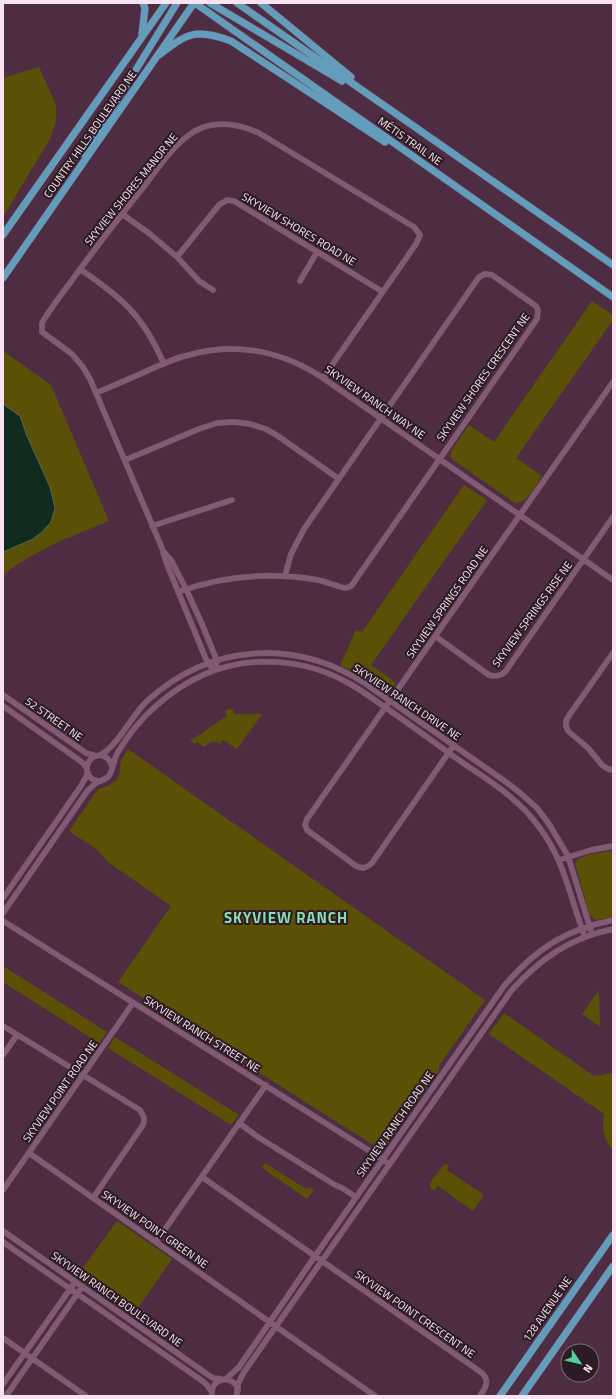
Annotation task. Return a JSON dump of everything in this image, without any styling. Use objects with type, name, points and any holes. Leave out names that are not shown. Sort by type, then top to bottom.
[{"type":"main road","points":[[141,37],[144,14],[143,3]]},
{"type":"main road","name":"COUNTRY HILLS BOULEVARD NE","points":[[3,235],[166,3]]},
{"type":"main road","points":[[61,194],[93,139],[178,3]]},
{"type":"main road","name":"COUNTRY HILLS BOULEVARD NE","points":[[3,278],[195,3]]},
{"type":"main road","name":"MÉTIS TRAIL NE","points":[[195,3],[613,297]]},
{"type":"main road","points":[[210,3],[359,92],[383,104]]},
{"type":"main road","name":"MÉTIS TRAIL NE","points":[[237,3],[613,265]]},
{"type":"main road","points":[[261,3],[400,116]]},
{"type":"main road","points":[[158,55],[177,40],[192,34],[216,36],[231,41],[487,208]]},
{"type":"main road","name":"128 AVENUE NE","points":[[500,1396],[613,1235]]},
{"type":"main road","points":[[522,1396],[613,1266]]},
{"type":"street","name":"SKYVIEW SHORES MANOR NE","points":[[215,670],[208,664],[166,562],[162,548],[96,393],[83,367],[72,354],[45,335],[41,328],[42,323],[80,269],[176,146],[195,131],[206,126],[221,124],[234,125],[247,128],[280,146],[418,230],[420,234],[416,244],[323,378]]},
{"type":"street","name":"SKYVIEW SHORES ROAD NE","points":[[177,257],[219,205],[227,200],[234,201],[383,292]]},
{"type":"street","points":[[122,214],[150,234],[177,257],[199,281],[213,290]]},
{"type":"street","points":[[300,281],[317,252]]},
{"type":"street","points":[[80,269],[118,296],[131,309],[147,330],[164,364]]},
{"type":"street","name":"SKYVIEW SHORES CRESCENT NE","points":[[381,418],[479,277],[485,274],[492,275],[536,306],[539,314],[532,326],[439,459]]},
{"type":"street","name":"SKYVIEW RANCH WAY NE","points":[[96,393],[187,355],[217,349],[236,349],[272,354],[302,365],[323,378],[613,580]]},
{"type":"street","name":"SKYVIEW SPRINGS ROAD NE","points":[[449,752],[372,863],[367,867],[361,868],[356,866],[311,834],[305,825],[307,819],[613,382]]},
{"type":"street","points":[[285,576],[290,554],[296,542],[381,418]]},
{"type":"street","points":[[125,460],[199,428],[217,423],[234,422],[250,424],[266,429],[339,478]]},
{"type":"street","points":[[178,592],[232,578],[262,575],[320,580],[345,588],[352,585],[439,459]]},
{"type":"street","points":[[152,526],[232,500]]},
{"type":"street","points":[[583,559],[613,517]]},
{"type":"street","name":"SKYVIEW SHORES MANOR NE","points":[[162,548],[171,560],[186,589],[217,661]]},
{"type":"street","name":"SKYVIEW SPRINGS RISE NE","points":[[435,636],[490,674],[500,676],[505,672],[583,559]]},
{"type":"street","name":"SKYVIEW RANCH DRIVE NE","points":[[98,756],[109,750],[137,711],[158,692],[183,675],[208,664],[251,654],[278,653],[303,656],[323,662],[353,676],[454,745],[506,782],[528,800],[549,824],[568,856],[592,934]]},
{"type":"street","points":[[613,653],[570,714],[566,721],[566,726],[568,730],[588,748],[602,765],[613,770]]},
{"type":"street","points":[[215,670],[217,661]]},
{"type":"street","name":"SKYVIEW RANCH DRIVE NE","points":[[112,766],[118,752],[143,718],[153,708],[174,691],[215,670],[260,662],[280,662],[303,665],[330,674],[349,683],[449,752],[508,794],[522,806],[540,828],[559,860],[585,937]]},
{"type":"street","name":"52 STREET NE","points":[[3,695],[86,753],[98,756]]},
{"type":"street","name":"52 STREET NE","points":[[3,706],[79,760],[84,764],[87,771]]},
{"type":"street","points":[[449,752],[454,745]]},
{"type":"street","points":[[3,898],[81,786],[87,771],[88,762],[98,756],[109,760],[112,770],[108,777],[96,783],[88,791],[3,913]]},
{"type":"street","points":[[87,771],[94,779],[102,780]]},
{"type":"street","points":[[559,860],[591,850],[613,846]]},
{"type":"street","name":"SKYVIEW RANCH ROAD NE","points":[[212,1394],[215,1384],[239,1367],[356,1197],[509,980],[526,963],[545,948],[567,934],[589,925],[613,920]]},
{"type":"street","name":"SKYVIEW RANCH STREET NE","points":[[3,921],[373,1152],[389,1164]]},
{"type":"street","name":"SKYVIEW RANCH ROAD NE","points":[[238,1394],[241,1378],[511,991],[527,973],[555,951],[592,934],[613,929]]},
{"type":"street","name":"SKYVIEW POINT ROAD NE","points":[[3,1190],[133,1003]]},
{"type":"street","points":[[3,1026],[140,1110],[143,1115],[145,1120],[143,1125],[93,1198]]},
{"type":"street","points":[[3,1054],[17,1035]]},
{"type":"street","points":[[156,1242],[266,1085]]},
{"type":"street","points":[[240,1123],[271,1145],[356,1197]]},
{"type":"street","name":"SKYVIEW POINT GREEN NE","points":[[29,1153],[269,1322]]},
{"type":"street","name":"SKYVIEW POINT CRESCENT NE","points":[[202,1177],[482,1373],[486,1377],[487,1382],[486,1388],[480,1396]]},
{"type":"street","name":"SKYVIEW RANCH BOULEVARD NE","points":[[3,1231],[207,1374],[214,1378],[234,1382],[238,1394]]},
{"type":"street","name":"SKYVIEW RANCH BOULEVARD NE","points":[[3,1242],[201,1380],[206,1384],[212,1394]]},
{"type":"street","points":[[3,1384],[75,1282]]},
{"type":"street","points":[[6,1396],[82,1287]]},
{"type":"street","points":[[269,1322],[375,1396]]},
{"type":"street","points":[[3,1338],[86,1396]]},
{"type":"shaded area","points":[[39,67],[56,105],[56,122],[50,139],[3,217],[3,78]]},
{"type":"shaded area","points":[[592,301],[613,315],[613,320],[516,458],[542,476],[527,497],[515,503],[453,460],[451,457],[451,451],[469,425],[494,442]]},
{"type":"shaded area","points":[[3,351],[51,385],[109,521],[41,551],[15,566],[3,575]]},
{"type":"shaded area","points":[[3,404],[20,416],[27,436],[50,487],[55,508],[51,522],[41,533],[31,540],[3,552]]},
{"type":"shaded area","points":[[464,485],[487,500],[371,665],[396,683],[390,691],[384,692],[363,677],[340,665],[356,630],[362,632]]},
{"type":"shaded area","points":[[233,709],[234,714],[262,714],[237,749],[223,740],[220,744],[212,742],[204,747],[197,742],[195,744],[190,741],[227,716],[225,711]]},
{"type":"shaded area","points":[[128,749],[485,1000],[439,1066],[439,1070],[386,1146],[379,1148],[375,1146],[118,982],[171,906],[108,862],[96,849],[69,831],[98,789],[108,786],[117,780],[121,760]]},
{"type":"shaded area","points":[[613,851],[613,917],[596,920],[589,914],[575,863],[587,855]]},
{"type":"shaded area","points":[[3,966],[107,1032],[99,1043],[3,982]]},
{"type":"shaded area","points":[[599,990],[600,1027],[582,1014]]},
{"type":"shaded area","points":[[504,1013],[594,1076],[613,1073],[613,1150],[607,1142],[604,1134],[604,1114],[489,1034]]},
{"type":"shaded area","points":[[115,1037],[239,1115],[231,1125],[108,1048]]},
{"type":"shaded area","points":[[265,1163],[306,1189],[309,1187],[314,1190],[307,1199],[262,1168]]},
{"type":"shaded area","points":[[444,1164],[449,1165],[447,1170],[484,1195],[473,1211],[438,1186],[434,1191],[430,1187],[430,1183]]},
{"type":"shaded area","points":[[117,1221],[172,1259],[134,1314],[78,1275]]},
{"type":"district","name":"SKYVIEW RANCH","points":[[286,918]]}]
